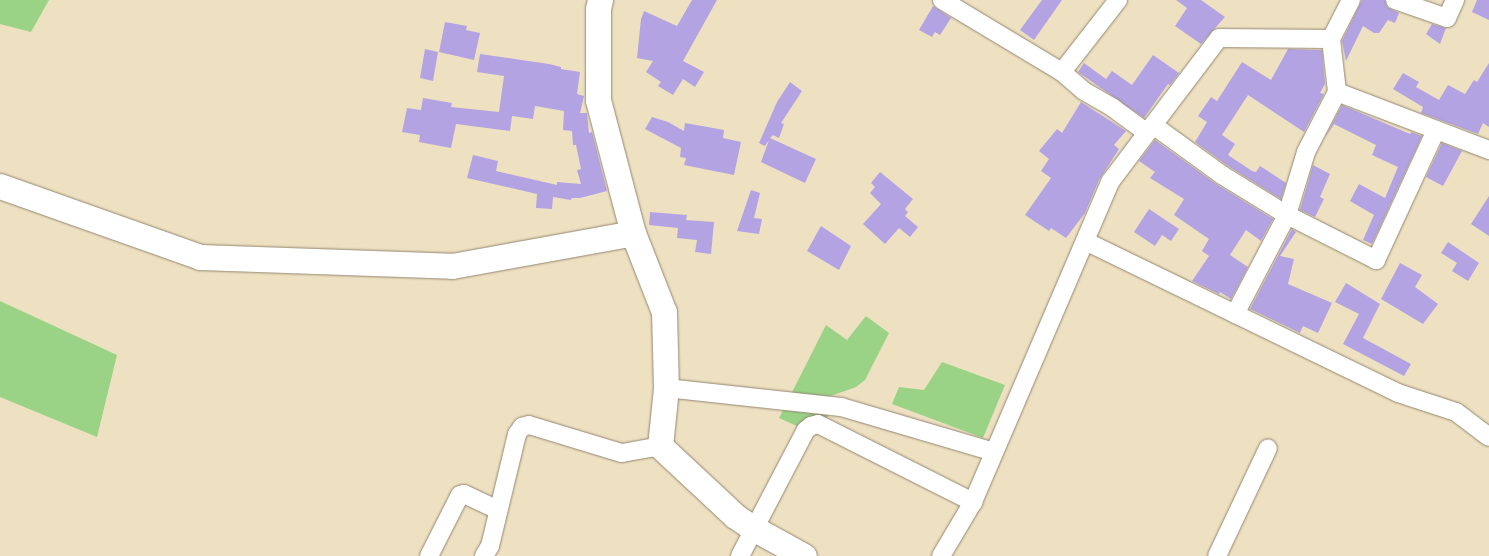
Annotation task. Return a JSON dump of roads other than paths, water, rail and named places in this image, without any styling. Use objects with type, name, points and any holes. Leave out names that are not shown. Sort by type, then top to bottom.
[{"type":"street","points":[[600,0],[598,9],[598,100],[633,233],[664,312],[666,388],[660,446]]},
{"type":"street","points":[[942,0],[1062,72],[1084,92],[1150,129],[1287,215],[1376,260],[1436,130]]},
{"type":"street","points":[[1062,72],[1118,0]]},
{"type":"street","points":[[1235,314],[1287,215],[1306,152],[1337,92],[1331,39],[1351,0]]},
{"type":"street","points":[[1395,0],[1447,18],[1455,0]]},
{"type":"street","points":[[941,556],[973,502],[1110,182],[1219,38],[1331,39]]},
{"type":"street","points":[[1337,92],[1489,150]]},
{"type":"street","points":[[0,186],[200,257],[452,266],[633,233]]},
{"type":"street","points":[[1085,241],[1398,394],[1456,412],[1489,437]]},
{"type":"street","points":[[666,388],[841,407],[994,452]]},
{"type":"street","points":[[740,556],[806,430],[818,424],[973,502]]},
{"type":"street","points":[[484,556],[490,546],[517,434],[522,427],[529,425],[622,454],[660,446]]},
{"type":"street","points":[[660,446],[735,516],[804,556]]},
{"type":"street","points":[[1217,556],[1268,448]]},
{"type":"street","points":[[429,556],[460,495],[464,494],[500,510]]}]
